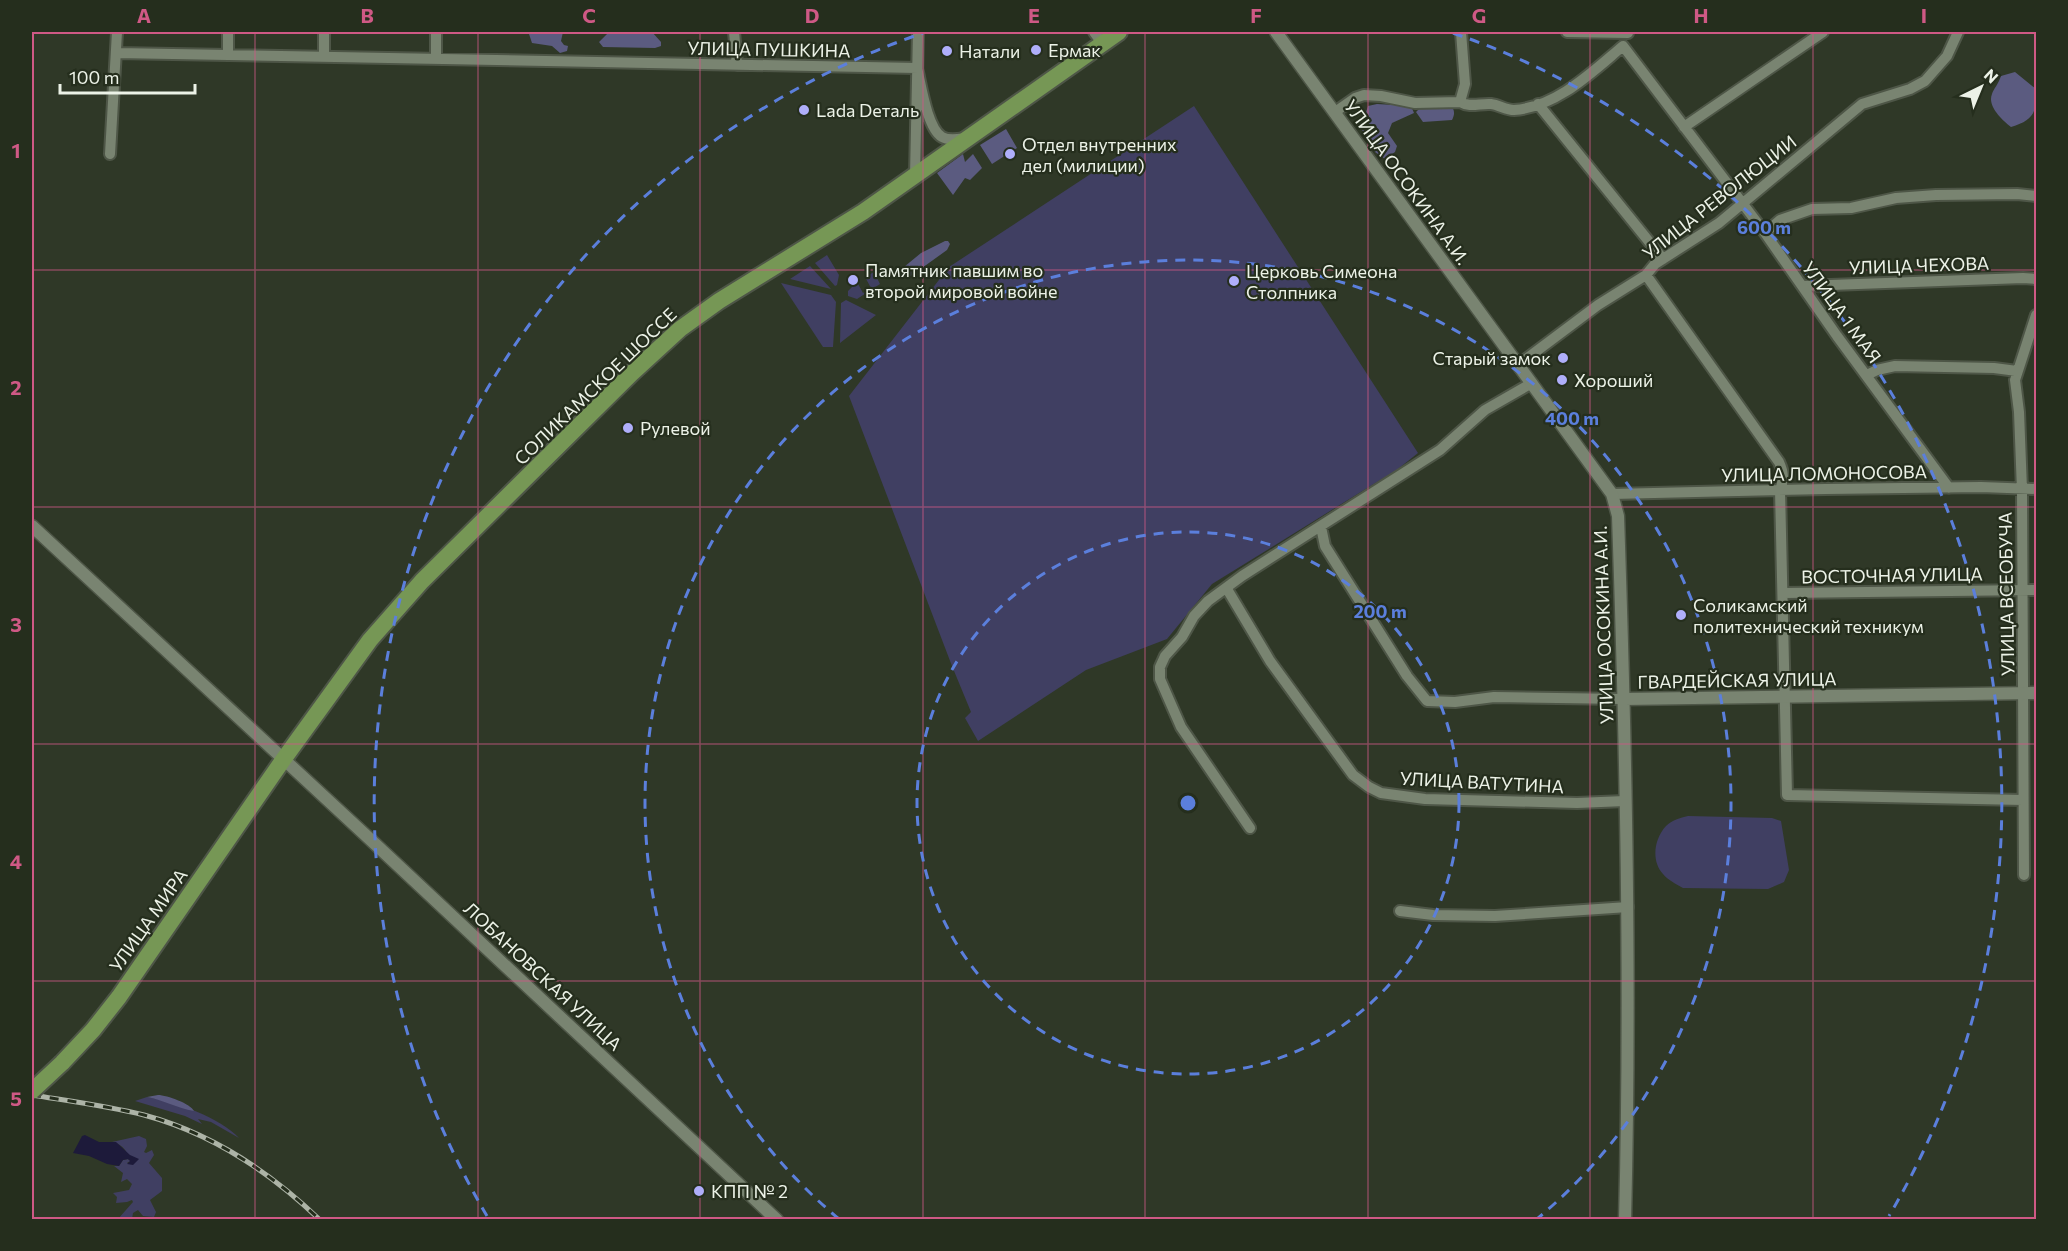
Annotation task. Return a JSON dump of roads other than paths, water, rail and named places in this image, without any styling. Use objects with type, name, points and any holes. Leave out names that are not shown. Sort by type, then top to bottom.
[{"type":"highway","name":"СОЛИКАМСКОЕ ШОССЕ","points":[[283,760],[370,640],[422,580],[632,373],[680,329],[719,301],[863,212],[972,137],[1098,37],[1119,32]]},
{"type":"highway","name":"УЛИЦА МИРА","points":[[32,1092],[93,1030],[119,997],[283,760]]},
{"type":"street","points":[[110,154],[117,32]]},
{"type":"street","points":[[228,32],[228,55]]},
{"type":"street","points":[[324,32],[324,57]]},
{"type":"street","points":[[436,32],[436,59]]},
{"type":"street","points":[[734,32],[737,65]]},
{"type":"street","points":[[915,176],[918,32]]},
{"type":"street","name":"УЛИЦА ОСОКИНА А.И.","points":[[1276,32],[1611,494],[1618,516],[1628,907],[1625,1220]]},
{"type":"street","points":[[1460,102],[1465,84],[1461,32]]},
{"type":"street","points":[[1335,112],[1355,98],[1364,95],[1415,103],[1460,102],[1467,105],[1492,104],[1511,110],[1527,108],[1572,89],[1623,46],[1628,32],[1567,32]]},
{"type":"street","points":[[1684,128],[1823,32]]},
{"type":"street","name":"УЛИЦА РЕВОЛЮЦИИ","points":[[1518,365],[1598,305],[1646,275],[1663,259],[1719,223],[1862,104],[1910,89],[1925,81],[1947,56],[1958,32]]},
{"type":"street","name":"УЛИЦА 1 МАЯ","points":[[1623,46],[1765,233],[1837,336],[1950,488]]},
{"type":"street","name":"УЛИЦА ПУШКИНА","points":[[117,53],[917,68]]},
{"type":"street","points":[[917,68],[931,121],[937,132],[943,138],[953,140],[972,137]]},
{"type":"street","points":[[1538,104],[1663,259]]},
{"type":"street","points":[[1765,233],[1780,220],[1812,209],[1851,208],[1896,198],[1936,195],[2017,194],[2037,196]]},
{"type":"street","points":[[1646,275],[1779,462],[1784,478],[1780,490],[1787,795],[2023,800]]},
{"type":"street","name":"УЛИЦА ЧЕХОВА","points":[[1803,286],[2037,279]]},
{"type":"street","name":"УЛИЦА ВСЕОБУЧА","points":[[2024,875],[2023,800],[2030,693],[2023,590],[2019,412],[2015,380],[2037,315]]},
{"type":"street","points":[[1867,375],[1895,366],[1994,368],[2017,371]]},
{"type":"street","points":[[1250,828],[1181,727],[1160,679],[1160,667],[1165,656],[1208,601],[1242,576],[1440,450],[1485,410],[1532,383]]},
{"type":"street","name":"УЛИЦА ЛОМОНОСОВА","points":[[1611,494],[1950,488],[2037,489]]},
{"type":"street","name":"ЛОБАНОВСКАЯ УЛИЦА","points":[[32,526],[777,1220]]},
{"type":"street","name":"ГВАРДЕЙСКАЯ УЛИЦА","points":[[1321,527],[1325,546],[1407,676],[1427,701],[1455,702],[1494,697],[1624,699],[2030,693]]},
{"type":"street","name":"УЛИЦА ВАТУТИНА","points":[[1227,589],[1270,661],[1353,775],[1369,787],[1381,793],[1425,799],[1577,804],[1624,801]]},
{"type":"street","name":"ВОСТОЧНАЯ УЛИЦА","points":[[1783,592],[2037,590]]},
{"type":"street","points":[[1400,911],[1433,915],[1495,916],[1628,907]]},
{"type":"railway","points":[[32,1095],[144,1115],[193,1132],[260,1170],[320,1220]]},
{"type":"place","name":"Ермак","points":[[1036,50]]},
{"type":"place","name":"Натали","points":[[947,51]]},
{"type":"place","name":"Lada Dеталь","points":[[804,110]]},
{"type":"place","name":"Отдел внутренних дел (милиции)","points":[[1010,154]]},
{"type":"place","name":"Памятник павшим во второй мировой войне","points":[[853,280]]},
{"type":"place","name":"Церковь Симеона Столпника","points":[[1234,281]]},
{"type":"place","name":"Старый замок","points":[[1563,358]]},
{"type":"place","name":"Хороший","points":[[1562,380]]},
{"type":"place","name":"Рулевой","points":[[628,428]]},
{"type":"place","name":"Соликамский политехнический техникум","points":[[1681,615]]},
{"type":"place","name":"КПП № 2","points":[[699,1191]]}]
